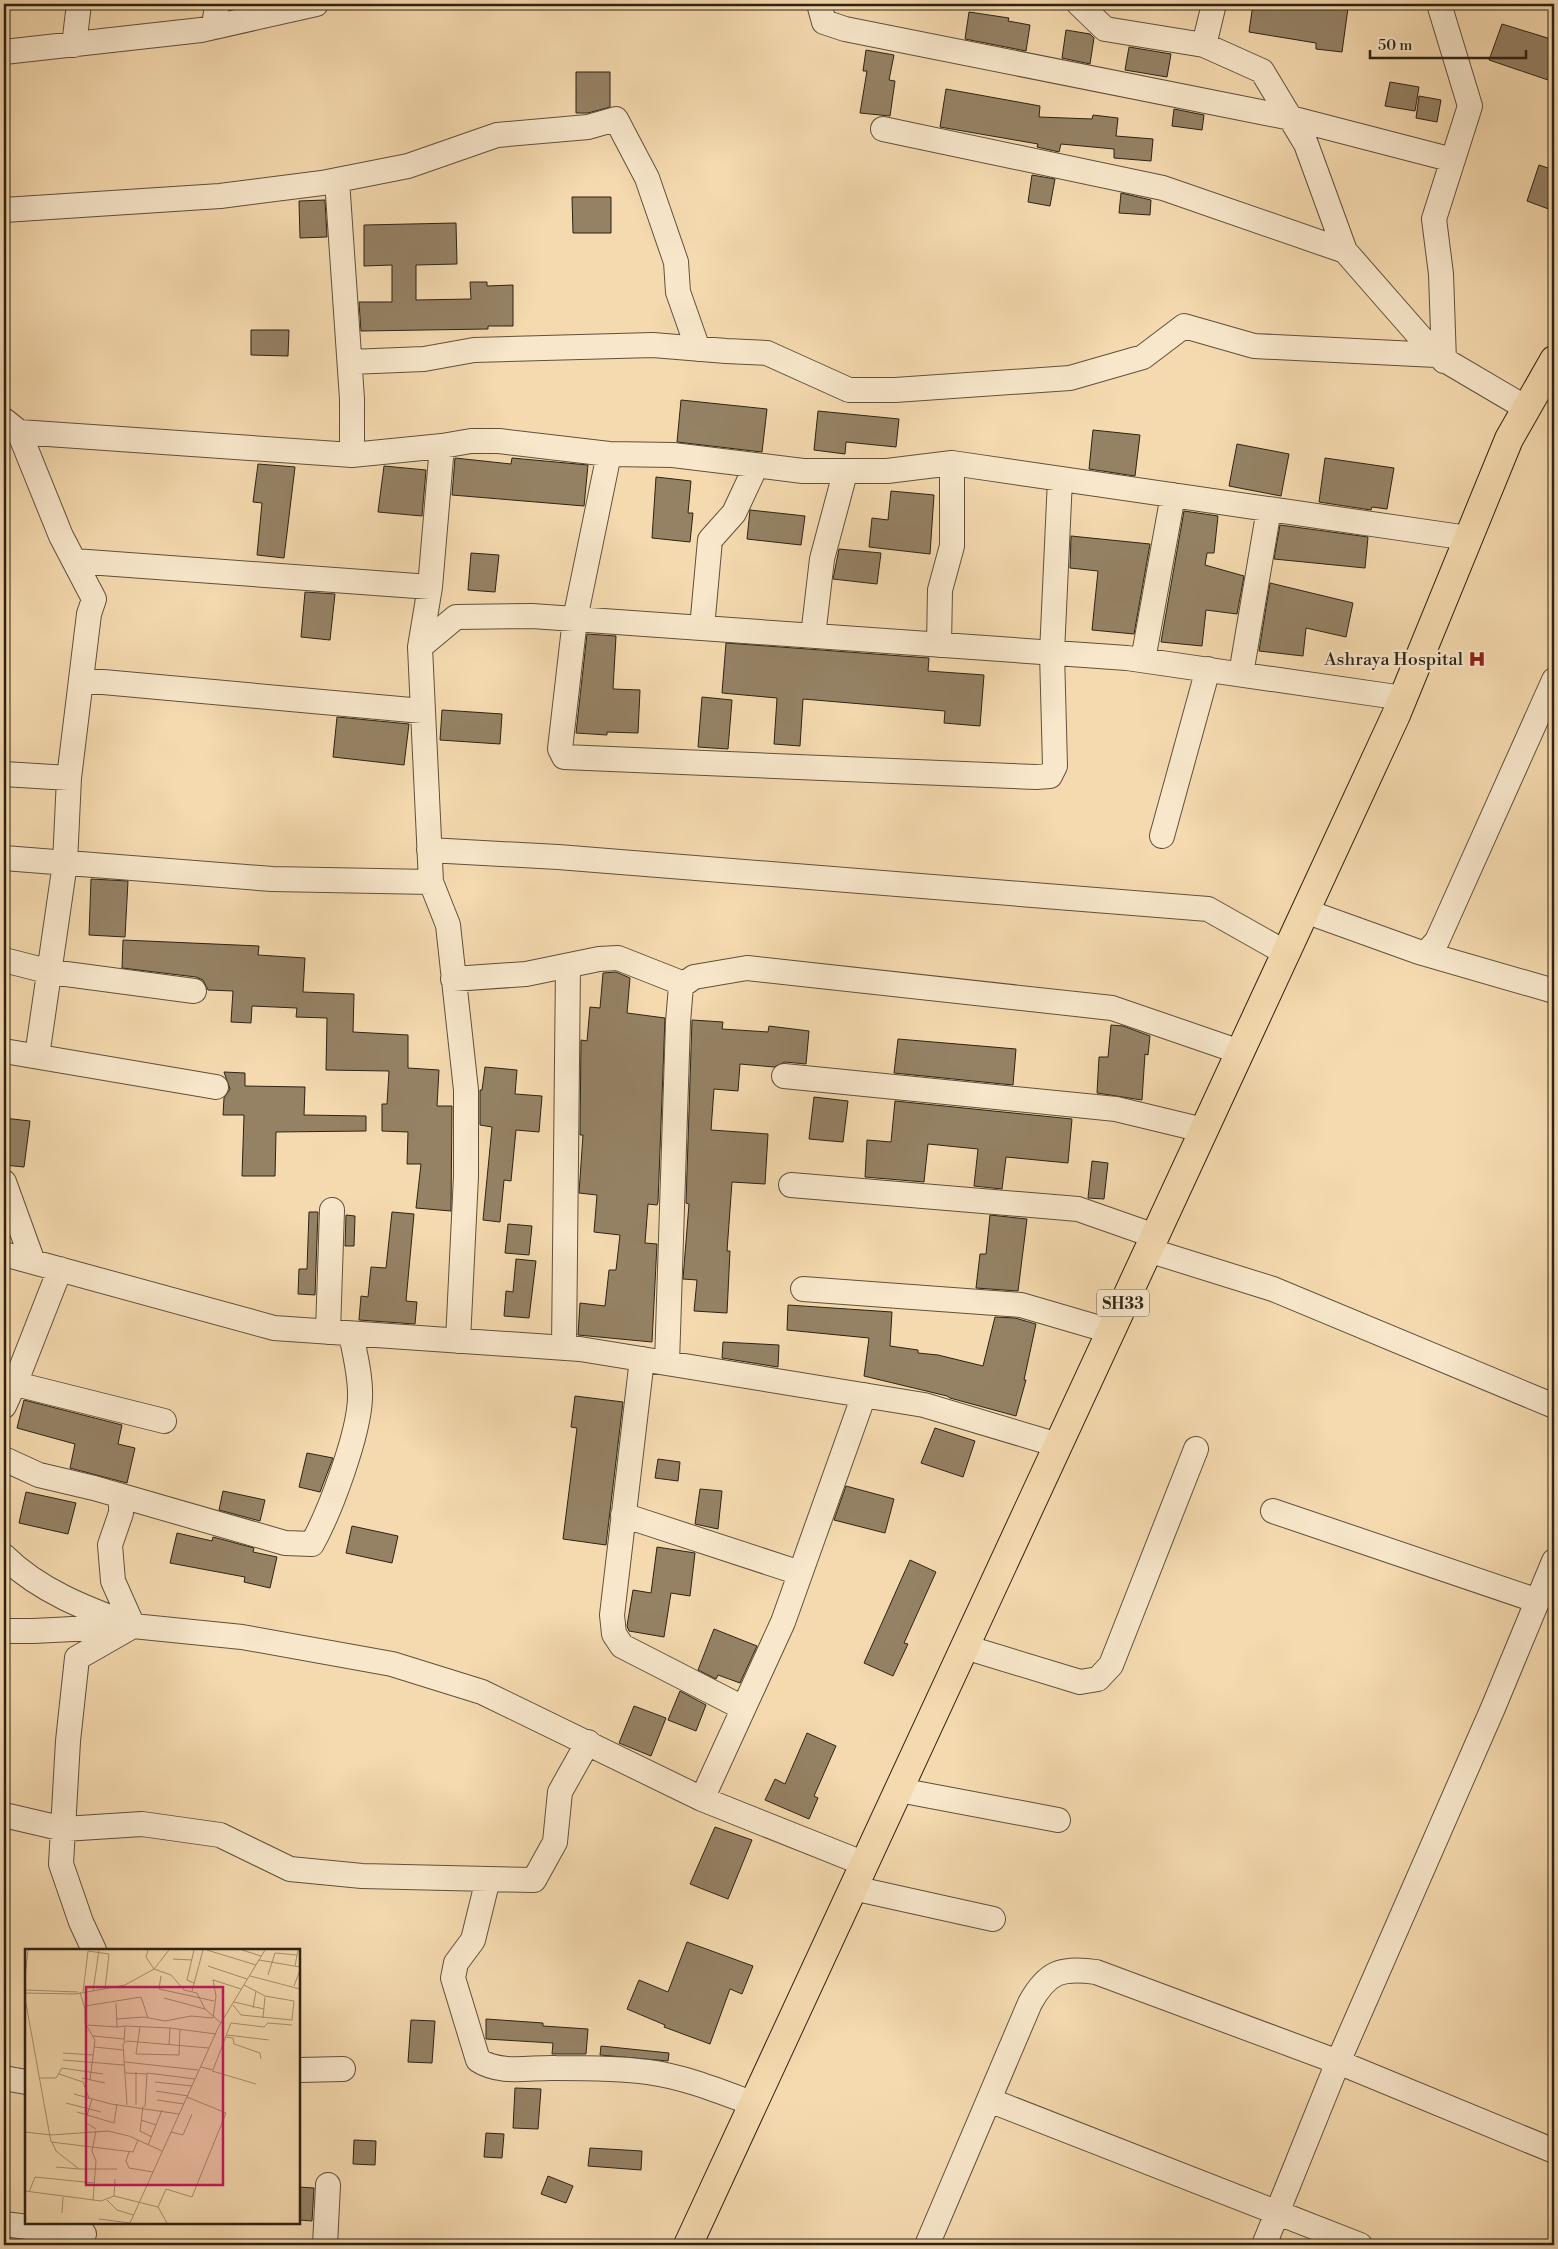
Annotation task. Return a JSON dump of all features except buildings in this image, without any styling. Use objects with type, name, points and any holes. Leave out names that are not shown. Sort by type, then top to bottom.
[{"type":"main road","name":"SH33","points":[[688,2245],[1403,698],[1509,439],[1554,360]]},
{"type":"street","points":[[74,44],[79,4]]},
{"type":"street","points":[[214,27],[217,4]]},
{"type":"street","points":[[4,52],[214,27],[316,4]]},
{"type":"street","points":[[818,4],[824,22],[845,29],[1290,118],[1453,160]]},
{"type":"street","points":[[1079,4],[1104,29],[1204,45],[1262,71],[1306,144],[1345,251],[1440,358],[1526,408]]},
{"type":"street","points":[[1204,45],[1214,4]]},
{"type":"street","points":[[1439,4],[1470,106],[1434,219],[1441,274],[1440,358]]},
{"type":"street","points":[[4,210],[220,196],[337,180],[408,166],[497,134],[588,126],[616,119],[648,178],[676,262],[678,292],[698,349]]},
{"type":"street","points":[[883,129],[1163,188],[1345,251]]},
{"type":"street","points":[[337,180],[350,362],[352,455]]},
{"type":"street","points":[[350,362],[424,359],[484,350],[653,344],[698,349],[767,352],[849,390],[905,389],[1070,378],[1143,357],[1184,326],[1254,346],[1440,358]]},
{"type":"street","points":[[11,426],[352,455],[442,446],[471,441],[499,441],[608,454],[673,455],[803,471],[845,473],[887,471],[952,463],[1468,538]]},
{"type":"street","points":[[11,426],[74,561],[94,599],[89,614],[69,778],[65,863],[51,972],[37,1056]]},
{"type":"street","points":[[442,446],[430,587],[420,647],[431,882],[448,925],[466,1090],[466,1176],[458,1341]]},
{"type":"street","points":[[608,454],[575,619],[560,749],[564,757],[1036,778],[1050,776],[1055,766],[1052,652],[1060,479]]},
{"type":"street","points":[[939,645],[940,590],[952,546],[952,463]]},
{"type":"street","points":[[702,628],[710,540],[734,513],[756,466]]},
{"type":"street","points":[[813,636],[822,560],[845,473]]},
{"type":"street","points":[[1144,660],[1173,495]]},
{"type":"street","points":[[1241,674],[1269,509]]},
{"type":"street","points":[[74,561],[430,587]]},
{"type":"street","points":[[420,647],[456,617],[532,616],[1144,660],[1403,698]]},
{"type":"street","points":[[1162,836],[1208,669]]},
{"type":"street","points":[[81,680],[422,711]]},
{"type":"street","points":[[1419,952],[1429,950],[1437,942],[1554,680]]},
{"type":"street","points":[[4,774],[69,778]]},
{"type":"street","points":[[429,850],[558,857],[1208,909],[1286,953]]},
{"type":"street","points":[[4,858],[272,879],[431,882]]},
{"type":"street","points":[[1305,911],[1419,952],[1554,991]]},
{"type":"street","points":[[453,979],[526,974],[599,959],[618,958],[684,984]]},
{"type":"street","points":[[4,960],[51,972],[194,991]]},
{"type":"street","points":[[564,1348],[568,966]]},
{"type":"street","points":[[667,1363],[678,1022],[681,986],[694,978],[747,968],[1112,1008],[1240,1052]]},
{"type":"street","points":[[4,1051],[216,1087]]},
{"type":"street","points":[[784,1076],[1116,1109],[1204,1130]]},
{"type":"street","points":[[4,1182],[33,1262]]},
{"type":"street","points":[[791,1185],[1078,1209],[1151,1243],[1273,1289],[1554,1406]]},
{"type":"street","points":[[4,1459],[39,1475],[285,1542],[312,1544],[321,1527],[358,1425],[360,1398],[359,1379],[340,1333],[332,1210]]},
{"type":"street","points":[[4,1254],[274,1328],[564,1348],[642,1359],[924,1405],[1058,1445]]},
{"type":"street","points":[[4,1406],[9,1382],[60,1269]]},
{"type":"street","points":[[803,1289],[1021,1305],[1110,1332]]},
{"type":"street","points":[[642,1359],[612,1614],[614,1634],[622,1646],[743,1708]]},
{"type":"street","points":[[9,1382],[164,1421]]},
{"type":"street","points":[[702,1799],[783,1622],[864,1396]]},
{"type":"street","points":[[965,1647],[1080,1682],[1098,1678],[1111,1665],[1196,1450]]},
{"type":"street","points":[[121,1496],[121,1513],[110,1545],[113,1581],[132,1626]]},
{"type":"street","points":[[1273,1511],[1538,1601]]},
{"type":"street","points":[[623,1515],[800,1573]]},
{"type":"street","points":[[4,1556],[16,1568],[72,1604],[132,1626]]},
{"type":"street","points":[[1264,2245],[1338,2062],[1494,1708],[1554,1561]]},
{"type":"street","points":[[94,1949],[81,1922],[61,1864],[68,1741],[77,1658],[132,1626]]},
{"type":"street","points":[[4,1631],[33,1632],[132,1626],[242,1637],[392,1664],[482,1692],[702,1799],[865,1864]]},
{"type":"street","points":[[4,1815],[64,1829],[142,1824],[220,1835],[290,1868],[362,1876],[534,1880],[555,1842],[560,1792],[588,1742]]},
{"type":"street","points":[[898,1790],[1058,1820]]},
{"type":"street","points":[[488,1878],[473,1940],[456,1963],[453,1978],[478,2060],[489,2066],[505,2069],[556,2068],[648,2072],[683,2078],[754,2104]]},
{"type":"street","points":[[854,1888],[993,1919]]},
{"type":"street","points":[[927,2245],[1030,2003],[1041,1984],[1058,1973],[1076,1970],[1096,1972],[1338,2062],[1554,2151]]},
{"type":"street","points":[[300,2070],[343,2069]]},
{"type":"street","points":[[4,2078],[25,2082]]},
{"type":"street","points":[[989,2100],[1360,2245]]},
{"type":"street","points":[[325,2245],[328,2185]]},
{"type":"street","points":[[4,2224],[84,2234]]},
{"type":"place","name":"Ashraya Hospital","points":[[1477,659]]}]
